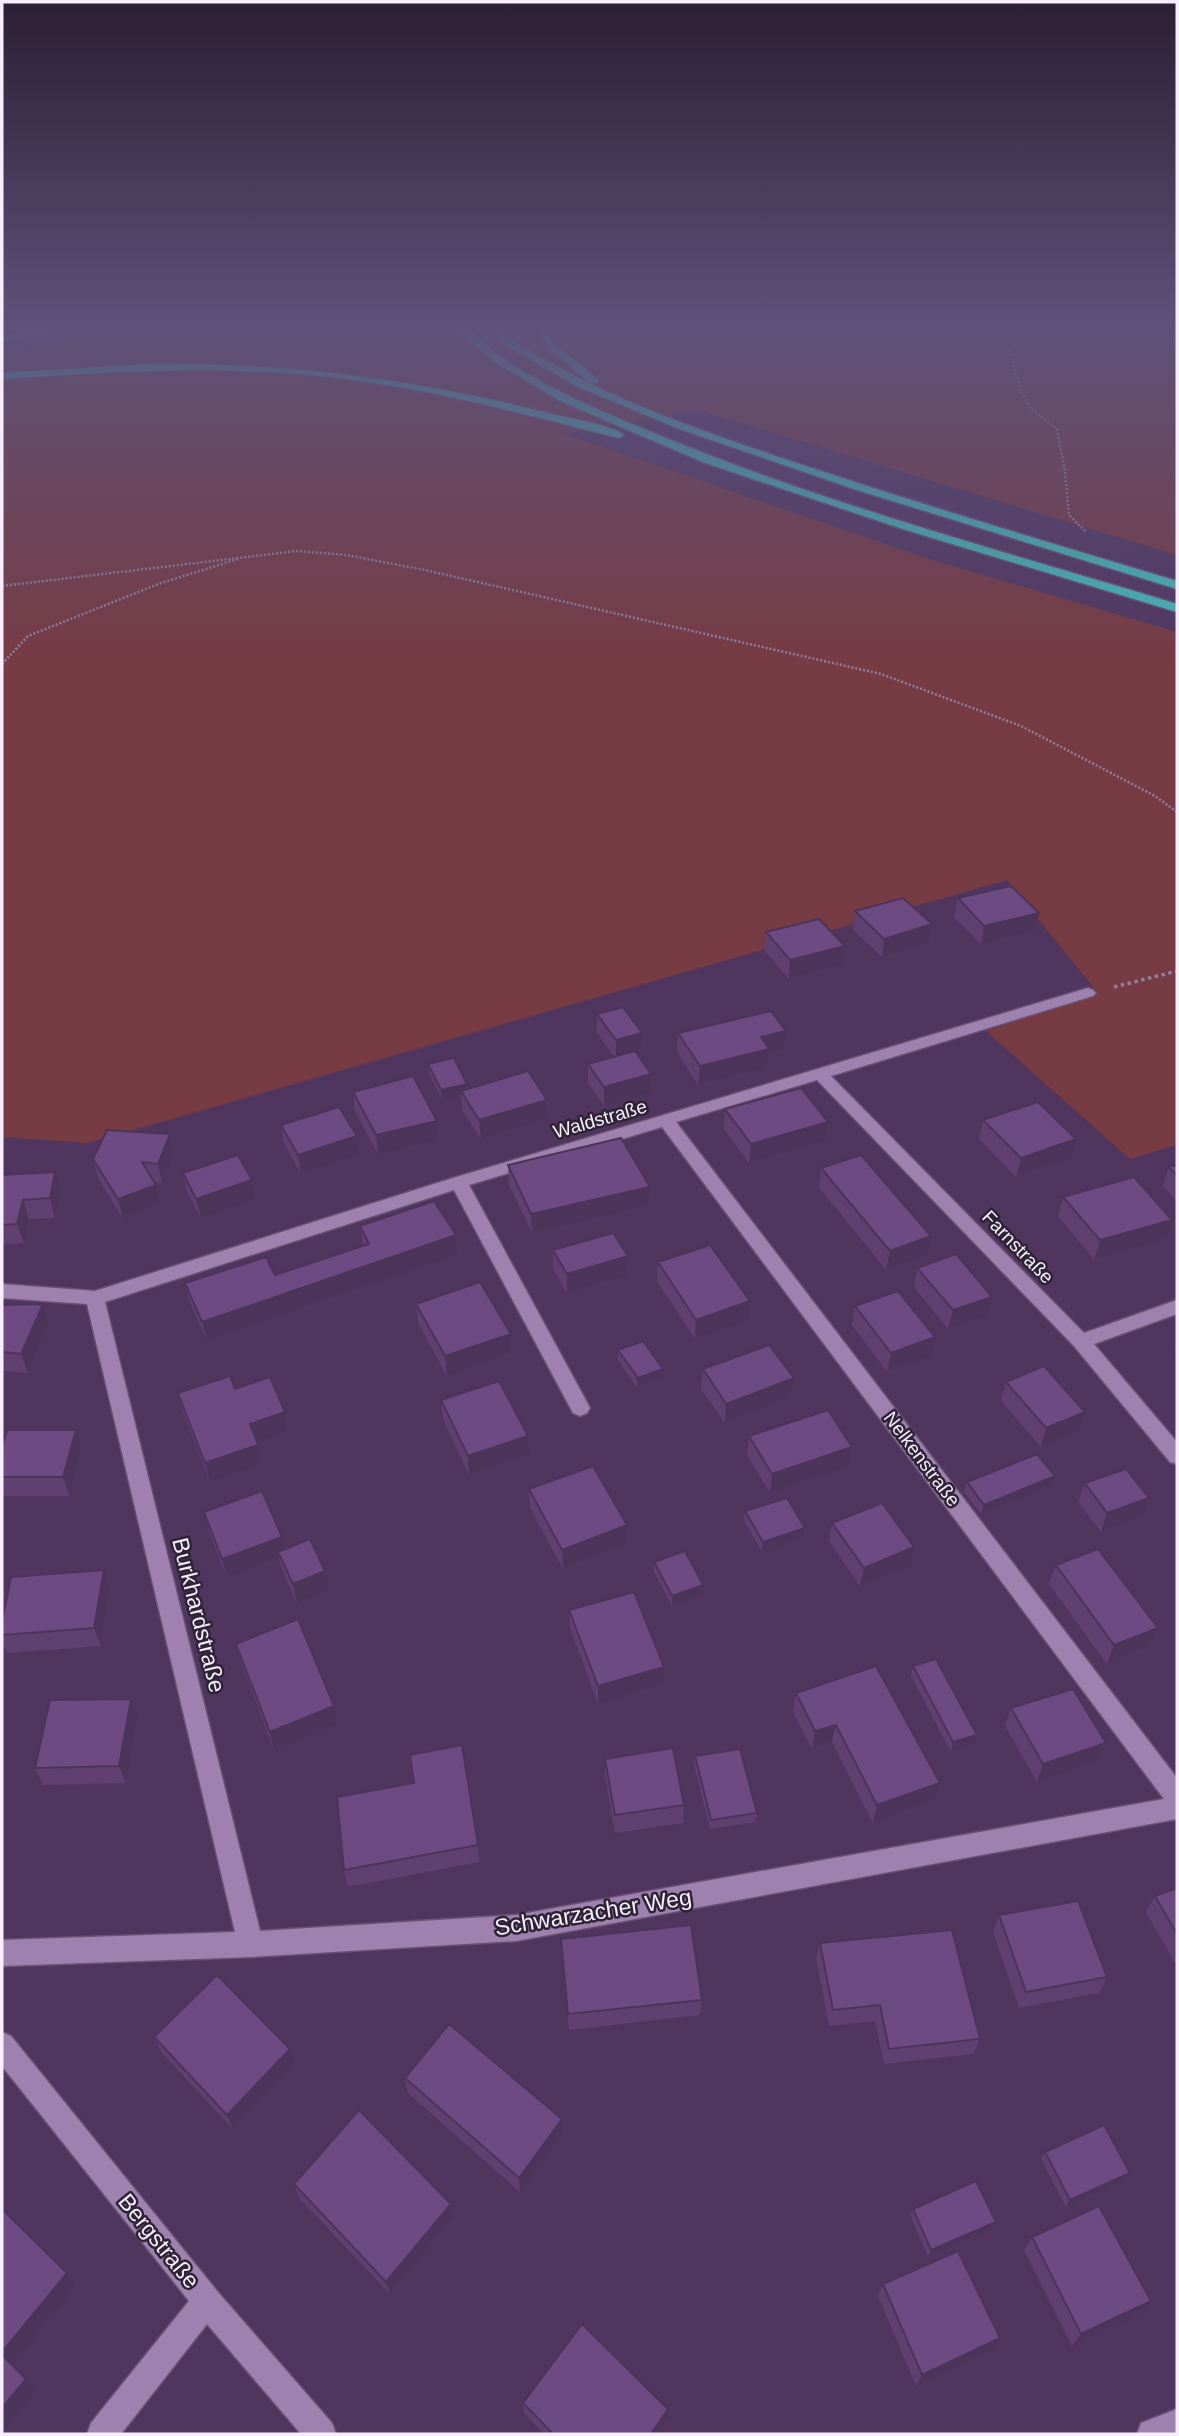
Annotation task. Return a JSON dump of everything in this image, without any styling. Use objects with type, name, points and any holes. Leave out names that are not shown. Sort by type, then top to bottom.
[{"type":"highway","points":[[634,440],[1177,608]]},
{"type":"highway","points":[[659,440],[709,461]]},
{"type":"highway","points":[[720,440],[813,472],[1177,585]]},
{"type":"street","name":"Waldstraße","points":[[2,1291],[95,1298],[459,1182],[667,1122],[1088,993]]},
{"type":"street","name":"Farnstraße","points":[[821,1075],[1080,1341],[1177,1455]]},
{"type":"street","name":"Nelkenstraße","points":[[667,1122],[1177,1797]]},
{"type":"street","points":[[459,1182],[580,1408]]},
{"type":"street","name":"Burkhardstraße","points":[[95,1298],[251,1944]]},
{"type":"street","points":[[1080,1341],[1177,1307]]},
{"type":"street","name":"Schwarzacher Weg","points":[[2,1953],[251,1944],[516,1928],[1177,1808]]},
{"type":"street","name":"Bergstraße","points":[[2,2045],[207,2301],[321,2434]]},
{"type":"street","points":[[102,2434],[207,2301]]},
{"type":"street","points":[[1152,2434],[1177,2424]]},
{"type":"path","points":[[1059,440],[1069,515],[1088,533]]},
{"type":"path","points":[[2,586],[297,551],[359,558],[881,674],[1021,726],[1155,796],[1177,812]]},
{"type":"path","points":[[2,664],[28,636],[161,583],[252,555]]},
{"type":"path","points":[[1088,993],[1177,971]]},
{"type":"shaded area","points":[[2,440],[581,440],[936,561],[1177,632],[1177,1145],[1130,1159],[986,1031],[1098,993],[1007,880],[88,1143],[2,1137]]},
{"type":"shaded area","points":[[796,440],[1177,440],[1177,555]]},
{"type":"building","points":[[1011,886],[1039,913],[984,926],[958,898]]},
{"type":"building","points":[[903,898],[932,924],[884,939],[855,911]]},
{"type":"building","points":[[819,919],[845,946],[790,960],[766,932]]},
{"type":"building","points":[[623,1007],[642,1033],[616,1040],[597,1014]]},
{"type":"building","points":[[771,1011],[786,1031],[761,1037],[769,1049],[700,1066],[678,1033]]},
{"type":"building","points":[[635,1051],[651,1074],[604,1087],[588,1064]]},
{"type":"building","points":[[454,1058],[467,1084],[441,1090],[428,1064]]},
{"type":"building","points":[[528,1071],[547,1100],[479,1120],[461,1091]]},
{"type":"building","points":[[413,1076],[437,1121],[376,1135],[353,1092]]},
{"type":"building","points":[[801,1088],[828,1122],[751,1144],[725,1109]]},
{"type":"building","points":[[1038,1102],[1076,1139],[1021,1158],[983,1120]]},
{"type":"building","points":[[339,1107],[357,1136],[298,1155],[281,1125]]},
{"type":"building","points":[[107,1130],[170,1134],[158,1164],[142,1162],[156,1185],[118,1199],[93,1159]]},
{"type":"building","points":[[621,1138],[650,1187],[531,1214],[508,1165]]},
{"type":"building","points":[[238,1155],[252,1180],[196,1199],[183,1173]]},
{"type":"building","points":[[861,1155],[931,1236],[890,1251],[821,1168]]},
{"type":"building","points":[[1177,1165],[1177,1176],[1169,1167]]},
{"type":"building","points":[[55,1172],[50,1198],[23,1200],[17,1224],[2,1225],[2,1175]]},
{"type":"building","points":[[1134,1177],[1172,1220],[1100,1240],[1063,1197]]},
{"type":"building","points":[[434,1201],[456,1235],[202,1322],[185,1283],[266,1257],[275,1275],[369,1244],[360,1226]]},
{"type":"building","points":[[613,1233],[628,1256],[567,1274],[553,1250]]},
{"type":"building","points":[[710,1245],[750,1301],[696,1320],[658,1262]]},
{"type":"building","points":[[956,1254],[992,1297],[953,1310],[917,1268]]},
{"type":"building","points":[[480,1282],[511,1334],[445,1356],[416,1304]]},
{"type":"building","points":[[898,1291],[935,1337],[891,1353],[855,1306]]},
{"type":"building","points":[[43,1304],[21,1354],[2,1352],[2,1305]]},
{"type":"building","points":[[643,1341],[663,1369],[638,1378],[618,1350]]},
{"type":"building","points":[[769,1345],[794,1378],[726,1404],[703,1369]]},
{"type":"building","points":[[1044,1366],[1085,1412],[1046,1428],[1006,1382]]},
{"type":"building","points":[[230,1376],[235,1389],[270,1377],[285,1412],[250,1424],[258,1445],[205,1463],[178,1393]]},
{"type":"building","points":[[499,1381],[528,1436],[468,1456],[441,1400]]},
{"type":"building","points":[[828,1410],[852,1447],[772,1474],[749,1436]]},
{"type":"building","points":[[7,1430],[76,1430],[63,1477],[2,1477],[2,1447]]},
{"type":"building","points":[[1037,1454],[1055,1476],[984,1505],[967,1482]]},
{"type":"building","points":[[593,1466],[627,1525],[562,1550],[529,1489]]},
{"type":"building","points":[[1126,1469],[1149,1498],[1107,1513],[1085,1483]]},
{"type":"building","points":[[262,1491],[282,1537],[222,1559],[204,1512]]},
{"type":"building","points":[[787,1498],[805,1528],[763,1542],[745,1511]]},
{"type":"building","points":[[882,1503],[914,1547],[864,1568],[832,1523]]},
{"type":"building","points":[[310,1539],[325,1571],[293,1584],[278,1552]]},
{"type":"building","points":[[1098,1549],[1158,1628],[1114,1645],[1056,1565]]},
{"type":"building","points":[[685,1551],[703,1585],[672,1596],[654,1562]]},
{"type":"building","points":[[104,1570],[94,1628],[2,1635],[11,1577]]},
{"type":"building","points":[[634,1592],[664,1667],[598,1686],[569,1610]]},
{"type":"building","points":[[298,1619],[334,1706],[270,1732],[236,1644]]},
{"type":"building","points":[[936,1659],[977,1735],[953,1742],[913,1666]]},
{"type":"building","points":[[876,1666],[940,1783],[877,1805],[836,1725],[815,1731],[796,1693]]},
{"type":"building","points":[[1073,1689],[1106,1743],[1043,1764],[1011,1708]]},
{"type":"building","points":[[131,1699],[119,1766],[35,1768],[50,1700]]},
{"type":"building","points":[[462,1745],[478,1845],[344,1870],[337,1797],[414,1783],[410,1755]]},
{"type":"building","points":[[673,1748],[684,1805],[615,1815],[605,1759]]},
{"type":"building","points":[[740,1749],[757,1813],[711,1820],[695,1756]]},
{"type":"building","points":[[1177,1888],[1177,1934],[1155,1896]]},
{"type":"building","points":[[1078,1901],[1107,1977],[1026,1992],[999,1915]]},
{"type":"building","points":[[691,1925],[702,2000],[568,2014],[561,1939]]},
{"type":"building","points":[[952,1930],[980,2039],[889,2049],[880,2005],[833,2010],[820,1943]]},
{"type":"building","points":[[217,1975],[290,2049],[227,2115],[154,2037]]},
{"type":"building","points":[[449,2024],[562,2119],[519,2178],[405,2078]]},
{"type":"building","points":[[359,2110],[451,2204],[386,2282],[294,2184]]},
{"type":"building","points":[[1104,2125],[1130,2173],[1070,2200],[1045,2152]]},
{"type":"building","points":[[976,2181],[996,2222],[931,2250],[913,2209]]},
{"type":"building","points":[[1099,2206],[1151,2301],[1081,2334],[1032,2237]]},
{"type":"building","points":[[2,2209],[67,2273],[2,2352]]},
{"type":"building","points":[[958,2251],[1000,2338],[922,2375],[883,2284]]},
{"type":"building","points":[[582,2324],[668,2409],[651,2434],[553,2434],[523,2403]]},
{"type":"building","points":[[2,2355],[26,2379],[2,2408]]}]
